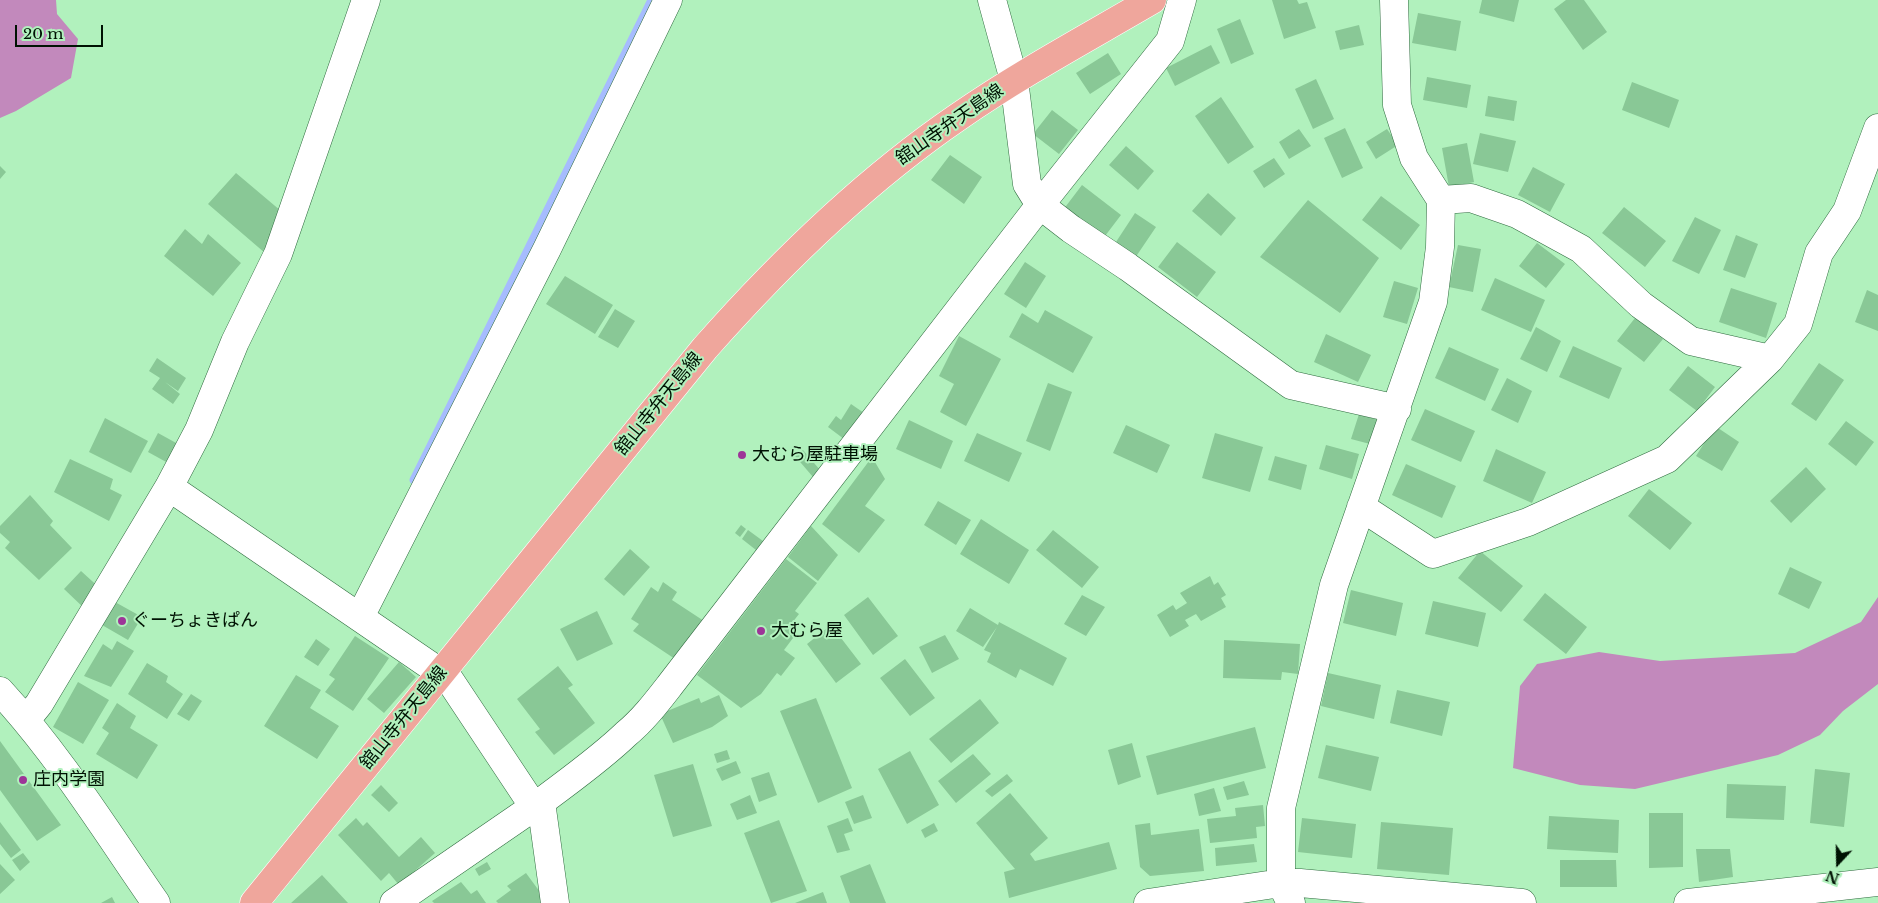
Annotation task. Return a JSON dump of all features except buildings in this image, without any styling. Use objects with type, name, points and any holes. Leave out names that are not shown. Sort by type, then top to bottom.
[{"type":"main road","name":"舘山寺弁天島線","points":[[254,903],[705,348],[750,296],[849,201],[957,117],[1014,80],[1152,0]]},
{"type":"street","points":[[26,720],[39,704],[169,487],[199,430],[235,342],[278,254],[366,0]]},
{"type":"street","points":[[360,617],[547,249],[668,0]]},
{"type":"street","points":[[992,0],[1014,80],[1028,184],[1040,204],[1071,229],[1128,267],[1291,385],[1397,409]]},
{"type":"street","points":[[394,903],[538,805],[603,754],[650,710],[1040,204],[1170,41],[1182,0]]},
{"type":"street","points":[[1286,893],[1280,808],[1334,585],[1433,302],[1440,247],[1440,200],[1414,158],[1397,105],[1394,0]]},
{"type":"street","points":[[1361,507],[1433,554],[1528,522],[1667,459],[1770,359],[1798,324],[1819,253],[1847,211],[1878,128]]},
{"type":"street","points":[[1440,200],[1471,198],[1517,214],[1581,249],[1641,305],[1691,341],[1770,359]]},
{"type":"street","points":[[169,487],[442,671],[538,805],[554,903]]},
{"type":"street","points":[[0,691],[50,751],[156,903]]},
{"type":"street","points":[[1688,903],[1878,882]]},
{"type":"street","points":[[1148,903],[1286,893],[1300,883],[1522,903]]},
{"type":"shaded area","points":[[0,0],[56,0],[57,14],[78,39],[71,78],[16,111],[0,118]]},
{"type":"shaded area","points":[[1878,597],[1878,684],[1843,711],[1820,735],[1778,755],[1635,789],[1580,785],[1513,768],[1520,686],[1537,664],[1599,652],[1660,661],[1795,653],[1861,622]]},
{"type":"waterway","points":[[414,480],[652,0]]},
{"type":"place","name":"大むら屋駐車場","points":[[742,455]]},
{"type":"place","name":"ぐーちょきぱん","points":[[122,621]]},
{"type":"place","name":"大むら屋","points":[[761,631]]},
{"type":"place","name":"庄内学園","points":[[23,780]]}]
